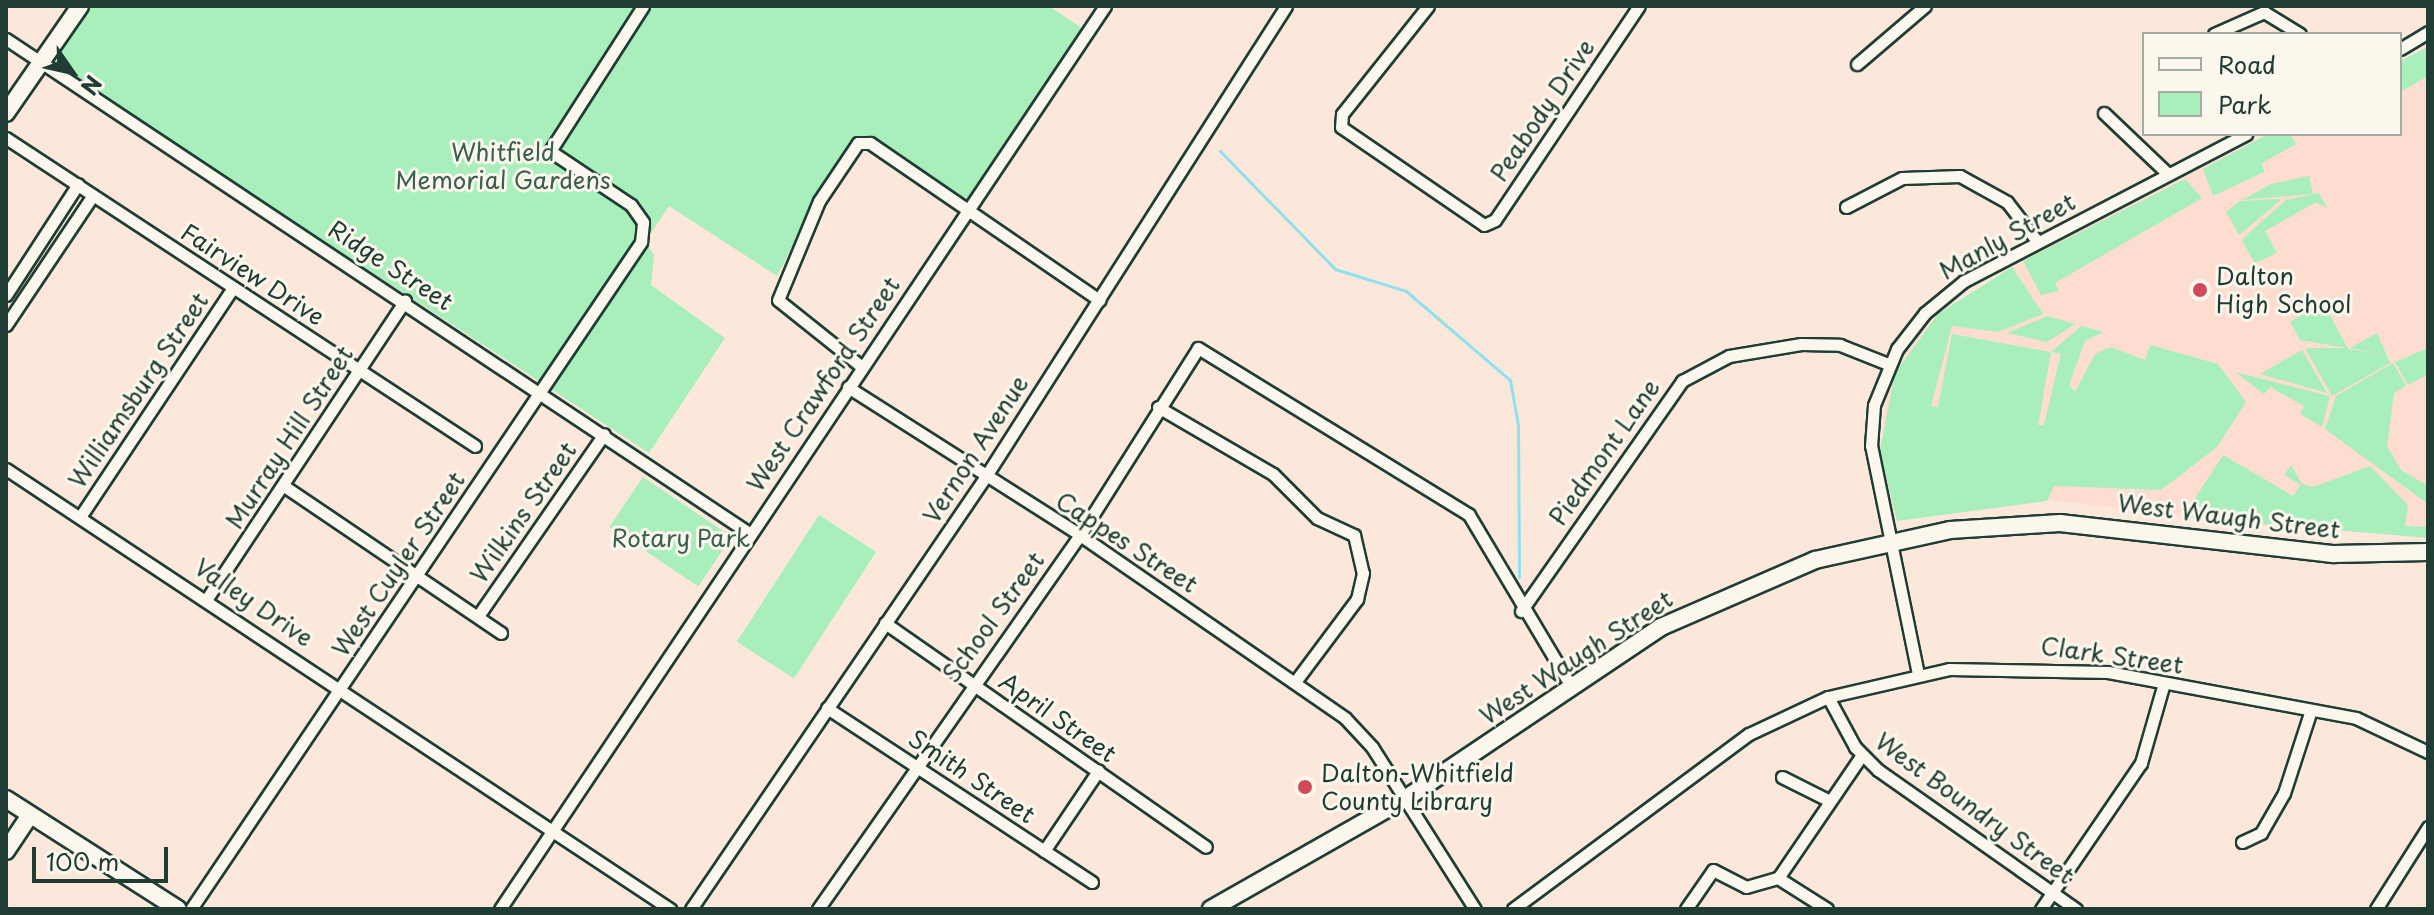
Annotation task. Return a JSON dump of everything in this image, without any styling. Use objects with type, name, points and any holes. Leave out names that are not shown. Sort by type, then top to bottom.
[{"type":"street","points":[[6,113],[80,6]]},
{"type":"street","name":"West Cuyler Street","points":[[191,909],[641,242],[643,222],[605,188],[550,151],[643,6]]},
{"type":"street","name":"West Crawford Street","points":[[500,909],[965,209],[1105,6]]},
{"type":"street","name":"Vernon Avenue","points":[[691,909],[984,479],[1099,300],[1139,227],[1286,6]]},
{"type":"street","name":"Peabody Drive","points":[[1428,6],[1342,114],[1349,137],[1474,222],[1495,220],[1639,6]]},
{"type":"street","points":[[1857,64],[1925,6]]},
{"type":"street","points":[[2219,32],[2264,12],[2297,32]]},
{"type":"street","points":[[2402,48],[2428,32]]},
{"type":"street","name":"Ridge Street","points":[[6,39],[405,300],[749,533]]},
{"type":"street","points":[[2104,113],[2168,174]]},
{"type":"street","name":"Manly Street","points":[[1918,674],[1887,542],[1871,446],[1874,405],[1888,364],[1943,297],[2037,241],[2242,136]]},
{"type":"street","name":"Fairview Drive","points":[[6,138],[475,446]]},
{"type":"street","points":[[862,367],[778,300],[780,281],[841,164],[858,143],[870,143],[1099,300]]},
{"type":"street","points":[[1846,207],[1902,178],[1960,176],[2007,202],[2037,241]]},
{"type":"street","points":[[6,295],[78,184]]},
{"type":"street","points":[[6,325],[93,195]]},
{"type":"street","name":"Williamsburg Street","points":[[80,517],[233,288]]},
{"type":"street","name":"Murray Hill Street","points":[[208,597],[405,300]]},
{"type":"street","name":"Piedmont Lane","points":[[1521,611],[1682,381],[1729,356],[1801,344],[1840,345],[1888,364]]},
{"type":"street","name":"School Street","points":[[818,909],[971,684],[1080,535],[1198,348],[1373,454],[1476,522],[1521,611]]},
{"type":"street","name":"Cappes Street","points":[[848,387],[984,479],[1080,535],[1295,682],[1372,747],[1475,909]]},
{"type":"street","points":[[1158,407],[1273,474],[1317,518],[1354,535],[1363,573],[1357,599],[1295,682]]},
{"type":"street","name":"Wilkins Street","points":[[478,616],[604,434]]},
{"type":"street","name":"Valley Drive","points":[[6,469],[208,597],[555,828],[667,908]]},
{"type":"street","points":[[284,486],[501,633]]},
{"type":"street","name":"West Waugh Street","points":[[1211,909],[1405,799],[1571,686],[1718,598],[1815,560],[1887,542],[2060,523],[2334,554],[2428,552]]},
{"type":"street","points":[[1521,611],[1571,686]]},
{"type":"street","name":"April Street","points":[[885,623],[1206,847]]},
{"type":"street","name":"Clark Street","points":[[1513,909],[1721,753],[1828,697],[1918,674],[2055,666],[2311,710],[2381,726],[2428,752]]},
{"type":"street","points":[[2041,909],[2141,763],[2164,683]]},
{"type":"street","name":"West Boundry Street","points":[[1828,697],[1862,755],[2076,909]]},
{"type":"street","name":"Smith Street","points":[[827,708],[1092,882]]},
{"type":"street","points":[[2242,842],[2261,833],[2284,793],[2311,710]]},
{"type":"street","points":[[1686,909],[1713,870],[1746,887],[1778,878],[1828,800],[1862,755]]},
{"type":"street","points":[[1044,851],[1098,771]]},
{"type":"street","points":[[1782,777],[1828,800]]},
{"type":"street","points":[[6,799],[178,909]]},
{"type":"street","points":[[6,851],[30,815]]},
{"type":"street","points":[[2376,909],[2428,827]]},
{"type":"street","points":[[1778,878],[1827,909]]},
{"type":"shaded area","name":"Dalton High School","points":[[2428,46],[2428,534],[2277,527],[2051,500],[1893,518],[1881,457],[1886,398],[1907,350],[1938,314],[2046,248],[2264,136],[2402,136],[2402,60]]},
{"type":"green space","name":"Whitfield Memorial Gardens","points":[[89,6],[1049,6],[1083,29],[965,202],[860,137],[829,175],[777,276],[669,206],[645,242],[654,255],[651,285],[725,338],[649,453],[51,63]]},
{"type":"green space","points":[[2428,47],[2428,76],[2402,91],[2402,60]]},
{"type":"green space","points":[[2264,136],[2291,136],[2296,144],[2262,163],[2264,172],[2213,196],[2203,169]]},
{"type":"green space","points":[[2309,176],[2313,194],[2242,200],[2271,184]]},
{"type":"green space","points":[[2185,179],[2202,198],[2055,283],[2059,291],[2041,295],[2023,261]]},
{"type":"green space","points":[[2319,193],[2327,208],[2316,202],[2265,231],[2277,253],[2255,263],[2242,241],[2248,234],[2286,200]]},
{"type":"green space","points":[[2282,199],[2239,235],[2226,212],[2240,201]]},
{"type":"green space","points":[[2012,267],[2043,314],[1998,332],[1952,326],[1931,406],[1938,407],[1952,334],[2051,352],[2081,326],[2104,332],[2085,341],[2069,385],[2075,392],[2095,354],[2111,347],[2145,360],[2150,345],[2218,364],[2246,402],[2217,447],[2161,490],[2054,486],[2047,501],[1897,521],[1880,450],[1895,373],[1938,314]],"holes":[[[2051,352],[2061,354],[2044,425],[2038,425]]]},
{"type":"green space","points":[[2323,302],[2348,349],[2385,354],[2350,348],[2377,333],[2390,363],[2332,396],[2305,348],[2347,348],[2300,340],[2290,322]]},
{"type":"green space","points":[[2047,316],[2075,324],[2047,342],[2007,333]]},
{"type":"green space","points":[[2428,348],[2428,374],[2408,385],[2395,362]]},
{"type":"green space","points":[[2302,350],[2327,393],[2260,374]]},
{"type":"green space","points":[[2393,363],[2406,386],[2394,393],[2387,446],[2401,470],[2428,486],[2428,504],[2325,429],[2336,396]]},
{"type":"green space","points":[[2235,372],[2330,396],[2322,427],[2300,414],[2304,406],[2270,387],[2264,394]]},
{"type":"green space","points":[[2223,455],[2293,496],[2301,485],[2284,475],[2291,465],[2302,484],[2313,487],[2370,466],[2408,505],[2405,526],[2428,527],[2428,538],[2183,517]]},
{"type":"green space","name":"Rotary Park","points":[[643,477],[732,537],[698,587],[609,527]]},
{"type":"green space","points":[[819,515],[876,552],[794,679],[737,642]]},
{"type":"waterway","points":[[1220,151],[1335,269],[1406,291],[1510,380],[1518,425],[1519,577]]},
{"type":"place","name":"Dalton High School","points":[[2200,290]]},
{"type":"place","name":"Dalton-Whitfield County Library","points":[[1305,787]]}]
